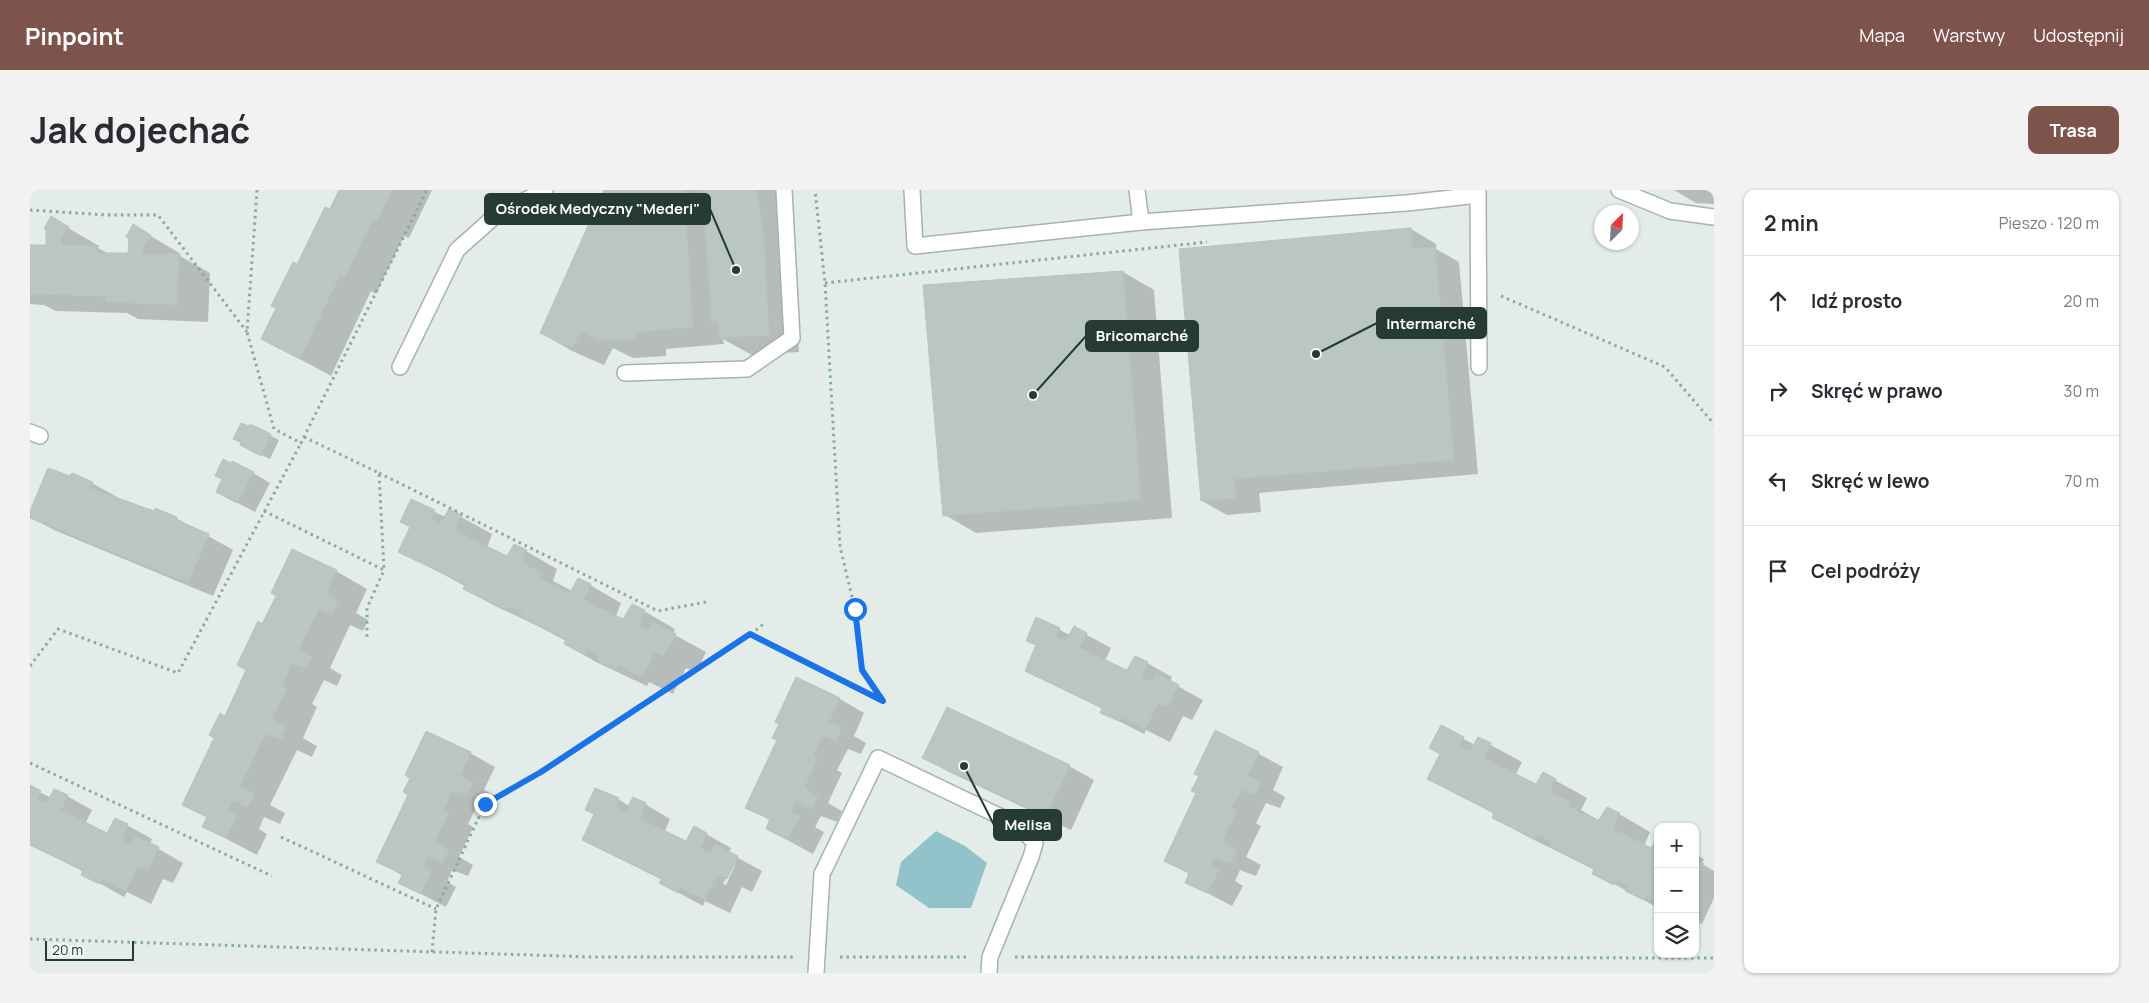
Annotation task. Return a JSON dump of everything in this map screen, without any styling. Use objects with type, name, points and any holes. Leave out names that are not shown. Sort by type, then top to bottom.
[{"type":"lane","points":[[400,367],[457,250],[495,216],[544,190]]},
{"type":"lane","points":[[625,373],[747,369],[792,338],[784,190]]},
{"type":"lane","points":[[912,190],[916,246],[1141,222],[1407,203],[1478,192],[1479,367]]},
{"type":"lane","points":[[1137,190],[1141,222]]},
{"type":"lane","points":[[1619,190],[1670,211],[1714,217]]},
{"type":"lane","points":[[816,973],[822,874],[878,758],[1018,825],[1035,844],[1032,857],[990,957],[990,973]]},
{"type":"path","points":[[257,190],[247,332],[274,429],[300,443]]},
{"type":"path","points":[[30,666],[58,629],[178,673],[304,436],[427,190]]},
{"type":"path","points":[[750,634],[883,701],[862,670],[855,609],[840,547],[825,283],[815,190]]},
{"type":"path","points":[[30,210],[106,216],[158,215],[247,332]]},
{"type":"path","points":[[825,283],[1212,242]]},
{"type":"path","points":[[1500,295],[1665,367],[1714,424]]},
{"type":"path","points":[[304,436],[658,611],[706,602]]},
{"type":"path","points":[[367,638],[367,608],[384,570],[379,473]]},
{"type":"path","points":[[264,511],[384,570]]},
{"type":"path","points":[[432,952],[436,908],[485,804],[541,772],[766,622]]},
{"type":"path","points":[[30,763],[272,876]]},
{"type":"path","points":[[282,837],[436,908]]},
{"type":"path","points":[[30,939],[593,957],[1714,958]]},
{"type":"water","points":[[936,831],[965,846],[987,863],[971,908],[929,908],[896,885],[901,862]]},
{"type":"building","points":[[339,190],[392,190],[377,221],[373,219],[345,277],[340,275],[300,359],[261,339],[276,308],[271,306],[293,262],[297,264],[325,207],[330,209]]},
{"type":"building","points":[[604,190],[684,190],[693,327],[635,332],[635,339],[601,341],[581,331],[572,348],[540,333]]},
{"type":"building","points":[[702,190],[755,190],[759,201],[764,242],[769,335],[720,338],[718,323],[712,323]]},
{"type":"building","points":[[51,216],[69,227],[61,239],[61,245],[97,246],[97,253],[128,253],[129,238],[126,237],[133,224],[151,235],[143,248],[143,254],[179,254],[177,305],[106,302],[106,296],[30,294],[30,245],[46,245],[46,230],[44,229]]},
{"type":"building","points":[[1411,228],[1413,248],[1435,247],[1454,460],[1234,479],[1236,498],[1201,501],[1179,249]]},
{"type":"building","points":[[1123,271],[1141,500],[943,516],[923,285]]},
{"type":"building","points":[[241,423],[249,426],[250,424],[271,434],[261,456],[240,445],[241,442],[233,439]]},
{"type":"building","points":[[223,459],[231,463],[232,461],[254,472],[237,503],[216,492],[222,479],[215,476]]},
{"type":"building","points":[[48,468],[70,476],[72,473],[93,482],[90,488],[154,511],[155,508],[177,517],[176,520],[209,534],[188,583],[30,518],[30,511]]},
{"type":"building","points":[[411,499],[435,510],[431,519],[440,524],[449,509],[462,515],[455,531],[507,556],[514,544],[527,550],[522,563],[543,573],[540,578],[570,593],[578,578],[591,584],[584,600],[623,619],[632,604],[645,610],[638,626],[648,631],[653,622],[676,634],[664,656],[655,652],[642,677],[618,665],[615,670],[597,660],[599,656],[588,650],[585,655],[564,644],[566,639],[520,617],[522,612],[509,606],[506,610],[463,589],[465,584],[398,552],[410,527],[400,522]]},
{"type":"building","points":[[292,549],[337,570],[326,594],[338,601],[332,614],[319,609],[299,649],[312,656],[306,669],[292,663],[282,686],[287,688],[272,719],[287,727],[281,740],[265,734],[240,786],[255,794],[248,807],[233,801],[228,810],[237,815],[226,838],[202,827],[207,817],[182,805],[214,738],[209,735],[220,713],[225,716],[246,670],[237,665],[258,621],[262,624],[276,596],[271,593]]},
{"type":"building","points":[[1036,617],[1060,628],[1056,637],[1066,641],[1074,626],[1087,633],[1080,648],[1127,670],[1135,656],[1148,662],[1142,677],[1151,682],[1156,673],[1179,685],[1167,707],[1158,703],[1145,729],[1121,717],[1119,721],[1100,713],[1102,708],[1025,671],[1036,645],[1026,641]]},
{"type":"building","points":[[796,677],[840,698],[829,722],[842,728],[836,741],[823,736],[813,755],[818,758],[804,788],[818,796],[812,809],[796,802],[791,812],[800,816],[788,840],[766,829],[770,819],[745,808],[777,740],[772,738],[779,724],[775,722]]},
{"type":"building","points":[[947,707],[1070,765],[1046,816],[922,758]]},
{"type":"building","points":[[1441,725],[1464,737],[1460,746],[1470,751],[1478,737],[1491,743],[1484,758],[1536,784],[1543,772],[1556,779],[1550,792],[1571,802],[1569,807],[1598,821],[1607,807],[1620,813],[1613,829],[1651,848],[1654,843],[1654,899],[1646,895],[1644,900],[1625,891],[1628,886],[1617,880],[1614,885],[1592,874],[1594,869],[1549,846],[1551,841],[1538,835],[1535,839],[1492,818],[1494,813],[1427,779],[1440,754],[1429,748]]},
{"type":"building","points":[[1215,730],[1259,752],[1248,776],[1261,782],[1255,795],[1241,790],[1232,808],[1237,811],[1222,842],[1237,850],[1231,863],[1215,857],[1210,866],[1219,870],[1207,893],[1185,883],[1189,873],[1164,861],[1196,793],[1191,791],[1199,776],[1194,774]]},
{"type":"building","points":[[426,731],[471,752],[460,776],[473,782],[466,795],[453,790],[444,809],[449,812],[434,842],[449,850],[443,863],[428,857],[423,867],[432,871],[421,894],[398,883],[403,874],[376,862],[408,795],[403,792],[410,778],[405,775]]},
{"type":"building","points":[[30,785],[41,791],[37,799],[46,804],[54,789],[68,795],[61,810],[107,833],[115,818],[128,824],[122,840],[131,844],[136,836],[159,847],[148,870],[138,866],[126,891],[102,879],[99,884],[81,875],[83,870],[30,845]]},
{"type":"building","points":[[595,788],[619,798],[615,807],[625,812],[633,797],[646,803],[640,819],[686,841],[694,826],[707,833],[700,848],[711,853],[715,844],[738,856],[727,879],[717,874],[705,900],[680,888],[678,893],[659,883],[662,879],[582,840],[594,814],[585,810]]},
{"type":"building","points":[[1699,862],[1704,864],[1699,873]]},
{"type":"place","name":"Ośrodek Medyczny \"Mederi\"","points":[[736,270]]},
{"type":"place","name":"Intermarché","points":[[1316,354]]},
{"type":"place","name":"Bricomarché","points":[[1033,395]]},
{"type":"place","name":"Melisa","points":[[964,766]]},
{"type":"route","points":[[485,804],[541,772],[750,634],[883,701],[862,670],[855,609]]}]
